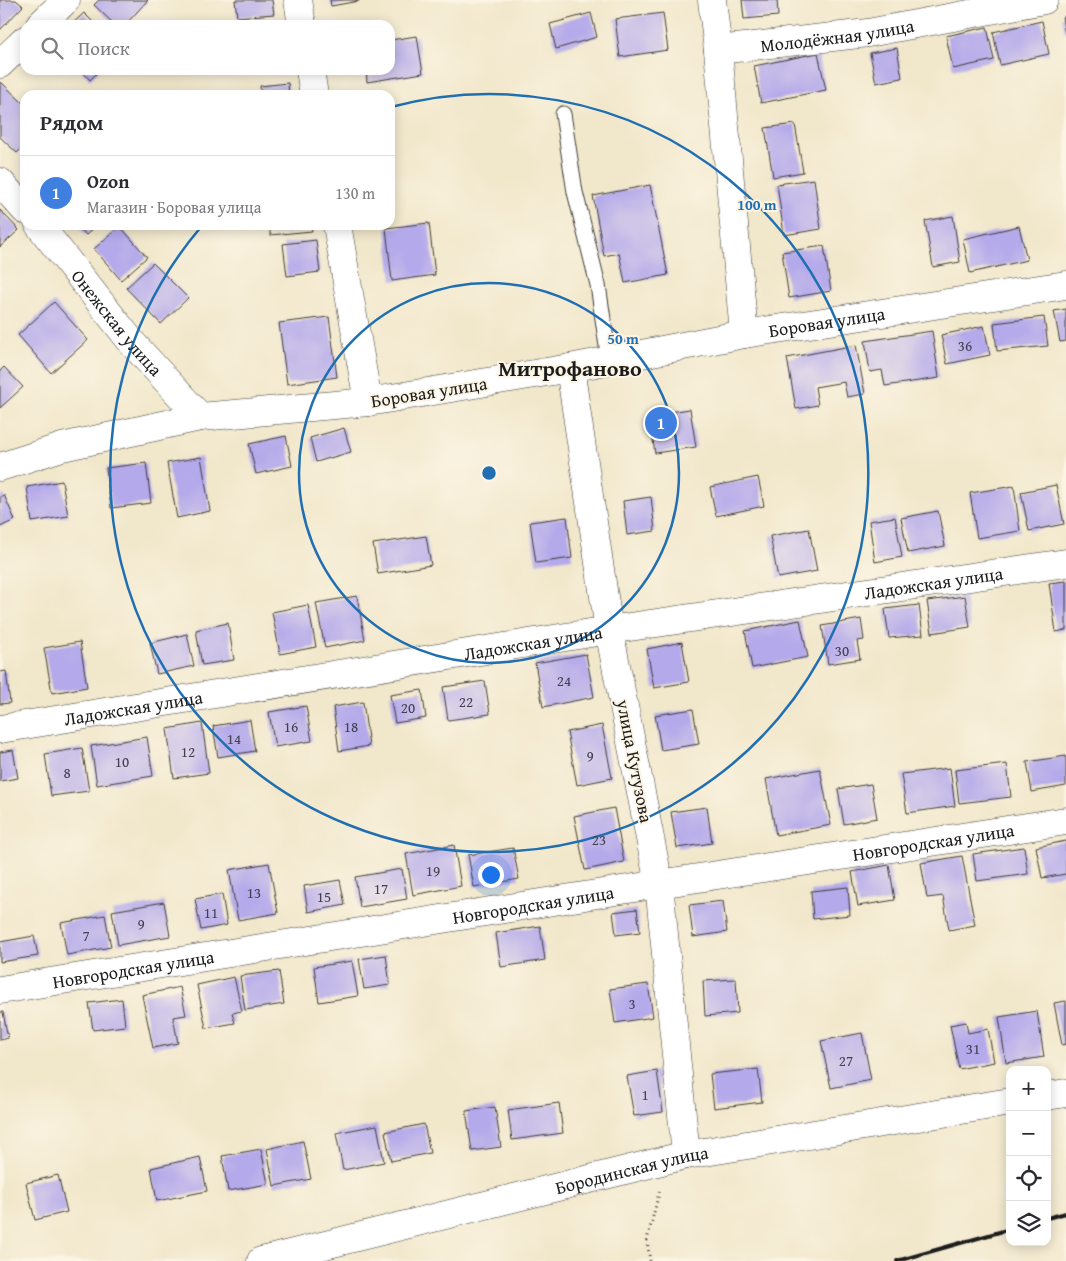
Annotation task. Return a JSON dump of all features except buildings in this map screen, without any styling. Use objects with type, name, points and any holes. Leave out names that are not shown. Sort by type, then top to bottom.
[{"type":"street","points":[[45,20],[66,0]]},
{"type":"street","points":[[298,0],[301,20]]},
{"type":"street","points":[[712,0],[744,334]]},
{"type":"street","name":"Молодёжная улица","points":[[718,50],[868,33],[1044,0]]},
{"type":"street","points":[[0,64],[20,45]]},
{"type":"street","points":[[311,75],[313,90]]},
{"type":"street","points":[[0,182],[20,204]]},
{"type":"street","name":"Онежская улица","points":[[43,230],[134,345],[200,417]]},
{"type":"street","points":[[338,230],[368,402]]},
{"type":"street","name":"Боровая улица","points":[[0,467],[62,447],[200,417],[368,402],[570,368],[744,334],[1066,285]]},
{"type":"street","name":"улица Кутузова","points":[[570,368],[609,630],[659,884],[677,1157]]},
{"type":"street","name":"Ладожская улица","points":[[0,729],[609,630],[1066,563]]},
{"type":"street","name":"Новгородская улица","points":[[0,990],[659,884],[1066,821]]},
{"type":"street","points":[[1051,1095],[1066,1093]]},
{"type":"street","name":"Бородинская улица","points":[[261,1261],[677,1157],[1006,1103]]},
{"type":"lane","points":[[563,114],[575,192],[598,285],[609,360]]},
{"type":"path","points":[[650,1261],[647,1240],[677,1157]]},
{"type":"railway","points":[[1051,1217],[1066,1213]]},
{"type":"railway","points":[[897,1261],[1006,1230]]},
{"type":"place","name":"Ozon","points":[[661,423]]},
{"type":"district","name":"Митрофаново","points":[[570,368]]}]
